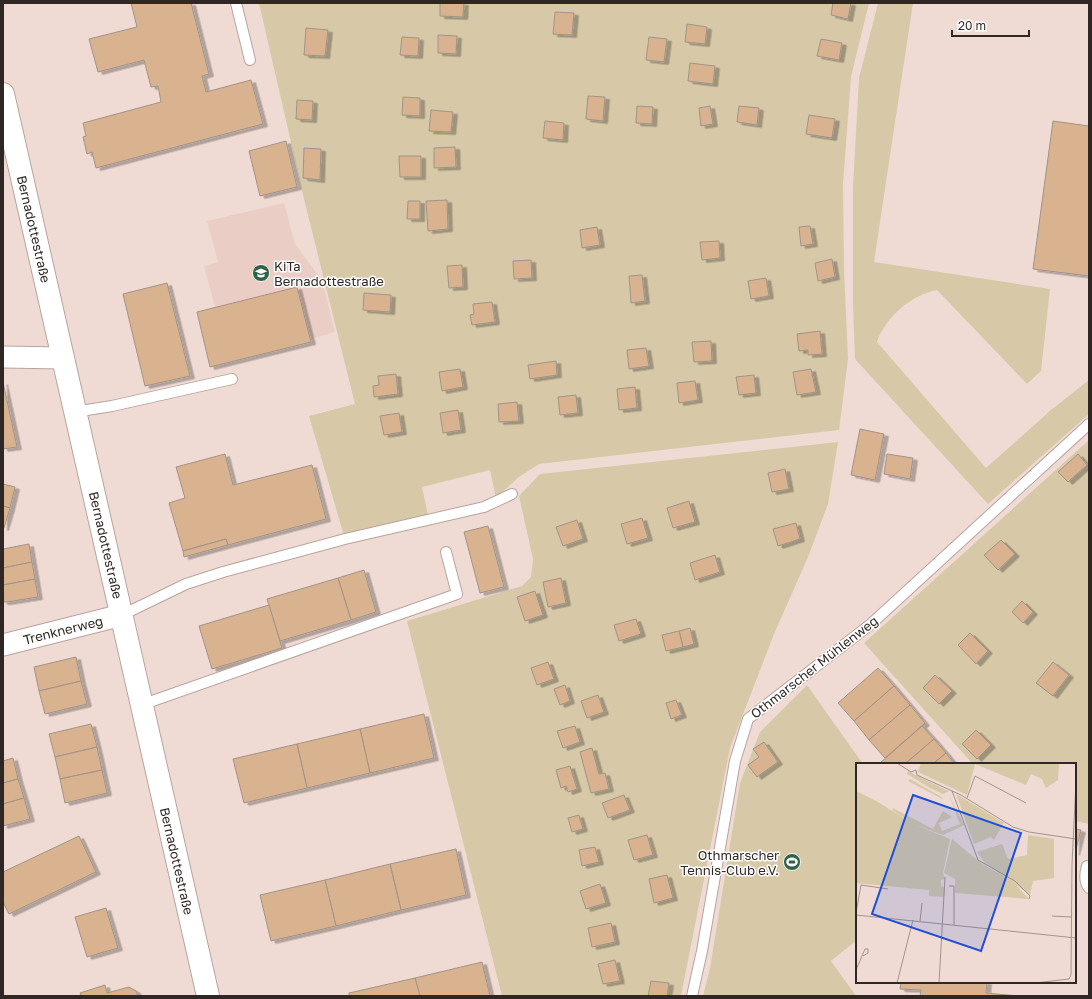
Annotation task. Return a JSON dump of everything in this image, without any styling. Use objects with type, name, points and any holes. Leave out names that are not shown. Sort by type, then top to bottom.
[{"type":"street","name":"Bernadottestraße","points":[[3,94],[74,412],[122,615],[141,705],[208,996]]},
{"type":"street","points":[[3,357],[62,358]]},
{"type":"street","name":"Trenknerweg","points":[[3,645],[122,615]]},
{"type":"lane","points":[[236,3],[250,60]]},
{"type":"lane","points":[[74,412],[112,406],[232,379]]},
{"type":"lane","name":"Othmarscher Mühlenweg","points":[[692,996],[702,951],[735,761],[748,718],[871,624],[1089,424]]},
{"type":"lane","points":[[122,615],[186,584],[223,572],[345,539],[484,507],[512,494]]},
{"type":"lane","points":[[141,705],[457,594],[446,552]]},
{"type":"lane","points":[[1087,866],[1085,877],[1086,885],[1089,888]]},
{"type":"shaded area","points":[[259,3],[869,3],[851,77],[843,184],[844,269],[848,359],[839,430],[539,464],[519,477],[496,498],[490,470],[422,487],[429,519],[345,539],[309,416],[355,404],[304,199]]},
{"type":"shaded area","points":[[878,3],[913,3],[874,262],[1050,289],[1041,371],[1027,384],[937,290],[918,296],[901,308],[886,324],[877,342],[986,468],[1051,410],[1089,380],[1089,414],[988,504],[855,359],[853,305],[853,186],[859,78]]},
{"type":"shaded area","name":"KiTa Bernadottestraße","points":[[284,203],[295,244],[322,280],[335,332],[256,355],[228,335],[215,307],[204,266],[218,262],[207,221]]},
{"type":"shaded area","points":[[1089,440],[1089,824],[1076,821],[1076,763],[970,763],[864,643]]},
{"type":"shaded area","points":[[838,442],[828,504],[808,557],[774,634],[730,748],[681,996],[502,996],[407,621],[522,586],[531,577],[533,559],[519,496],[540,474]]},
{"type":"shaded area","name":"Othmarscher Tennis-Club e.V.","points":[[807,685],[862,763],[856,763],[856,941],[831,961],[856,996],[703,996],[710,968],[740,783],[760,732]]},
{"type":"building","points":[[131,3],[191,3],[209,74],[202,76],[206,92],[251,80],[263,124],[96,168],[92,152],[87,154],[83,137],[86,136],[83,123],[161,102],[158,86],[151,87],[144,60],[98,72],[89,39],[137,27]]},
{"type":"building","points":[[440,3],[464,3],[463,17],[440,16]]},
{"type":"building","points":[[833,3],[851,3],[848,19],[831,15]]},
{"type":"building","points":[[555,12],[574,13],[572,35],[553,34]]},
{"type":"building","points":[[687,24],[707,27],[705,44],[685,42]]},
{"type":"building","points":[[306,28],[328,30],[325,56],[304,55]]},
{"type":"building","points":[[438,35],[457,36],[456,54],[438,53]]},
{"type":"building","points":[[402,37],[419,38],[418,56],[400,55]]},
{"type":"building","points":[[649,37],[667,39],[664,62],[646,60]]},
{"type":"building","points":[[821,39],[842,43],[839,60],[817,56]]},
{"type":"building","points":[[690,63],[715,66],[713,84],[688,81]]},
{"type":"building","points":[[588,96],[605,97],[603,121],[586,119]]},
{"type":"building","points":[[403,97],[420,98],[420,116],[402,115]]},
{"type":"building","points":[[297,100],[313,101],[312,120],[296,119]]},
{"type":"building","points":[[637,106],[653,107],[652,124],[636,123]]},
{"type":"building","points":[[710,106],[713,124],[701,126],[699,108]]},
{"type":"building","points":[[739,106],[759,108],[757,125],[737,122]]},
{"type":"building","points":[[431,110],[453,112],[451,132],[429,131]]},
{"type":"building","points":[[809,115],[835,119],[832,138],[806,134]]},
{"type":"building","points":[[545,121],[564,123],[563,140],[543,138]]},
{"type":"building","points":[[1053,121],[1089,126],[1089,276],[1033,269]]},
{"type":"building","points":[[286,141],[297,187],[260,196],[249,151]]},
{"type":"building","points":[[455,147],[456,167],[434,168],[434,148]]},
{"type":"building","points":[[304,148],[321,149],[320,180],[303,178]]},
{"type":"building","points":[[399,156],[421,156],[421,177],[400,177]]},
{"type":"building","points":[[447,200],[448,229],[428,231],[426,201]]},
{"type":"building","points":[[408,201],[420,201],[420,219],[407,219]]},
{"type":"building","points":[[810,226],[813,244],[801,246],[799,227]]},
{"type":"building","points":[[597,227],[600,245],[582,248],[580,230]]},
{"type":"building","points":[[719,241],[720,258],[702,260],[700,242]]},
{"type":"building","points":[[832,259],[835,277],[818,281],[815,263]]},
{"type":"building","points":[[531,260],[532,278],[514,279],[513,261]]},
{"type":"building","points":[[462,265],[463,287],[449,288],[447,266]]},
{"type":"building","points":[[642,275],[645,301],[631,303],[629,276]]},
{"type":"building","points":[[766,278],[769,296],[751,299],[748,281]]},
{"type":"building","points":[[167,283],[190,376],[145,386],[123,294]]},
{"type":"building","points":[[297,287],[311,342],[210,367],[197,312]]},
{"type":"building","points":[[364,293],[391,295],[390,312],[363,310]]},
{"type":"building","points":[[492,302],[495,322],[472,325],[470,315],[474,314],[473,304]]},
{"type":"building","points":[[820,331],[822,354],[808,355],[808,350],[799,351],[797,334]]},
{"type":"building","points":[[711,341],[712,361],[694,362],[692,342]]},
{"type":"building","points":[[646,348],[649,366],[629,369],[627,350]]},
{"type":"building","points":[[556,361],[557,375],[530,379],[528,365]]},
{"type":"building","points":[[460,369],[463,387],[442,391],[439,372]]},
{"type":"building","points":[[811,369],[816,392],[797,395],[793,372]]},
{"type":"building","points":[[396,374],[398,394],[374,397],[373,386],[379,385],[378,376]]},
{"type":"building","points":[[754,375],[756,393],[739,395],[736,377]]},
{"type":"building","points":[[695,381],[698,400],[679,403],[677,383]]},
{"type":"building","points":[[3,382],[17,447],[3,449]]},
{"type":"building","points":[[635,387],[637,408],[619,410],[617,389]]},
{"type":"building","points":[[576,395],[578,413],[560,415],[558,397]]},
{"type":"building","points":[[517,402],[519,421],[499,422],[498,404]]},
{"type":"building","points":[[458,410],[461,430],[443,433],[440,413]]},
{"type":"building","points":[[399,413],[402,432],[384,435],[380,416]]},
{"type":"building","points":[[860,429],[884,434],[875,480],[851,475]]},
{"type":"building","points":[[225,454],[233,485],[312,465],[326,519],[228,545],[226,539],[183,551],[169,503],[185,498],[176,467]]},
{"type":"building","points":[[887,454],[913,458],[910,479],[884,474]]},
{"type":"building","points":[[1078,454],[1087,465],[1068,482],[1058,472]]},
{"type":"building","points":[[785,469],[789,489],[772,492],[768,473]]},
{"type":"building","points":[[3,484],[15,487],[10,508],[3,506]]},
{"type":"building","points":[[689,501],[695,522],[673,528],[667,508]]},
{"type":"building","points":[[3,506],[10,508],[4,528],[3,528]]},
{"type":"building","points":[[642,518],[648,538],[627,544],[621,524]]},
{"type":"building","points":[[577,520],[583,539],[563,546],[556,527]]},
{"type":"building","points":[[796,523],[800,539],[778,546],[773,529]]},
{"type":"building","points":[[488,526],[504,587],[480,593],[464,532]]},
{"type":"building","points":[[226,539],[228,545],[184,557],[183,551]]},
{"type":"building","points":[[1001,540],[1015,554],[998,570],[984,555]]},
{"type":"building","points":[[29,544],[32,562],[3,568],[3,549]]},
{"type":"building","points":[[715,555],[720,572],[695,580],[690,563]]},
{"type":"building","points":[[32,562],[35,579],[3,585],[3,568]]},
{"type":"building","points":[[364,570],[376,612],[351,620],[338,578]]},
{"type":"building","points":[[338,578],[351,620],[280,641],[267,599]]},
{"type":"building","points":[[561,578],[566,603],[548,607],[543,582]]},
{"type":"building","points":[[35,579],[38,597],[3,602],[3,585]]},
{"type":"building","points":[[535,591],[543,615],[525,621],[517,597]]},
{"type":"building","points":[[1022,601],[1033,612],[1023,623],[1012,612]]},
{"type":"building","points":[[269,605],[282,648],[212,669],[199,626]]},
{"type":"building","points":[[636,619],[641,634],[619,641],[614,625]]},
{"type":"building","points":[[690,628],[694,644],[683,647],[679,631]]},
{"type":"building","points":[[679,631],[683,647],[666,651],[662,635]]},
{"type":"building","points":[[970,633],[988,651],[976,664],[958,645]]},
{"type":"building","points":[[76,657],[81,681],[39,691],[34,667]]},
{"type":"building","points":[[548,662],[554,679],[537,685],[531,668]]},
{"type":"building","points":[[1053,662],[1069,675],[1053,696],[1036,683]]},
{"type":"building","points":[[878,668],[894,686],[854,721],[838,703]]},
{"type":"building","points":[[935,675],[952,691],[939,704],[923,688]]},
{"type":"building","points":[[81,681],[87,704],[45,714],[39,691]]},
{"type":"building","points":[[565,685],[570,701],[560,705],[554,689]]},
{"type":"building","points":[[894,686],[910,705],[869,740],[854,721]]},
{"type":"building","points":[[598,695],[604,712],[587,718],[581,701]]},
{"type":"building","points":[[676,700],[682,715],[671,719],[666,703]]},
{"type":"building","points":[[910,705],[925,723],[885,758],[869,740]]},
{"type":"building","points":[[424,714],[434,758],[370,773],[360,729]]},
{"type":"building","points":[[91,724],[97,747],[55,757],[49,734]]},
{"type":"building","points":[[575,726],[580,742],[563,748],[557,731]]},
{"type":"building","points":[[922,726],[934,739],[906,763],[880,763]]},
{"type":"building","points":[[360,729],[370,773],[307,788],[297,744]]},
{"type":"building","points":[[976,730],[991,745],[977,759],[962,744]]},
{"type":"building","points":[[934,739],[946,753],[934,763],[906,763]]},
{"type":"building","points":[[764,742],[778,762],[757,777],[748,765],[759,757],[753,749]]},
{"type":"building","points":[[297,744],[307,788],[244,803],[233,759]]},
{"type":"building","points":[[97,747],[102,770],[60,779],[55,757]]},
{"type":"building","points":[[592,748],[599,774],[605,773],[609,789],[591,793],[580,752]]},
{"type":"building","points":[[946,753],[954,763],[934,763]]},
{"type":"building","points":[[13,758],[18,779],[3,783],[3,761]]},
{"type":"building","points":[[570,766],[577,789],[568,792],[566,786],[561,788],[556,770]]},
{"type":"building","points":[[102,770],[107,793],[65,803],[60,779]]},
{"type":"building","points":[[18,779],[24,798],[3,804],[3,783]]},
{"type":"building","points":[[624,795],[630,810],[608,818],[602,803]]},
{"type":"building","points":[[24,798],[30,819],[3,826],[3,804]]},
{"type":"building","points":[[579,815],[583,829],[572,832],[568,818]]},
{"type":"building","points":[[1076,829],[1081,830],[1076,849]]},
{"type":"building","points":[[647,835],[653,855],[634,860],[628,840]]},
{"type":"building","points":[[79,836],[96,872],[9,914],[3,902],[3,872]]},
{"type":"building","points":[[595,847],[599,862],[582,866],[579,850]]},
{"type":"building","points":[[456,849],[466,895],[401,910],[390,864]]},
{"type":"building","points":[[390,864],[401,910],[336,926],[325,880]]},
{"type":"building","points":[[667,875],[673,898],[654,903],[649,879]]},
{"type":"building","points":[[325,880],[336,926],[271,941],[260,895]]},
{"type":"building","points":[[600,884],[606,903],[586,909],[580,891]]},
{"type":"building","points":[[106,908],[118,948],[87,957],[75,917]]},
{"type":"building","points":[[611,923],[615,942],[592,947],[588,928]]},
{"type":"building","points":[[615,960],[620,981],[603,984],[598,964]]},
{"type":"building","points":[[482,962],[490,996],[420,996],[415,978]]},
{"type":"building","points":[[415,978],[420,996],[349,996],[349,993]]},
{"type":"building","points":[[651,981],[669,983],[667,996],[648,996]]},
{"type":"building","points":[[901,983],[987,983],[986,993],[1019,996],[920,996],[921,990],[900,989]]},
{"type":"building","points":[[105,985],[107,993],[129,987],[136,991],[138,996],[81,996],[80,993]]},
{"type":"place","name":"KiTa Bernadottestraße","points":[[261,273]]},
{"type":"place","name":"Othmarscher Tennis-Club e.V.","points":[[792,862]]}]
